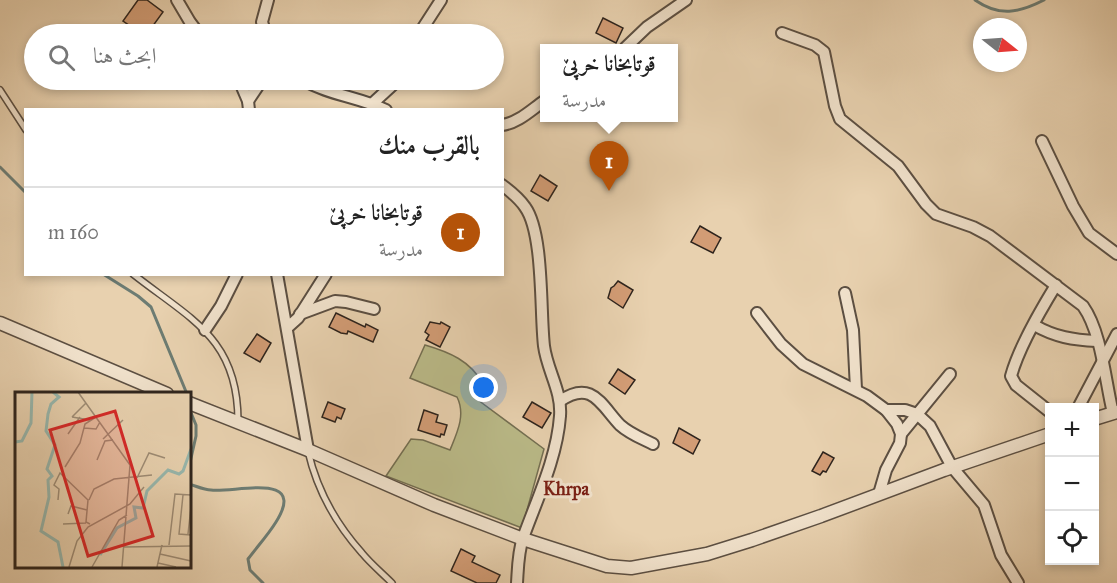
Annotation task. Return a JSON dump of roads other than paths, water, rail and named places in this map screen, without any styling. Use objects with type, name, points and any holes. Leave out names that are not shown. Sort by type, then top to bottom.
[{"type":"street","points":[[177,0],[192,24]]},
{"type":"street","points":[[263,24],[268,0]]},
{"type":"street","points":[[425,24],[441,0]]},
{"type":"street","points":[[629,44],[647,27],[686,0]]},
{"type":"street","points":[[782,33],[815,45],[824,52],[835,106],[840,119],[898,165],[936,214],[973,227],[990,236],[1083,306],[1089,315],[1097,341],[1115,412],[1099,418]]},
{"type":"street","points":[[242,90],[248,105]]},
{"type":"street","points":[[248,105],[256,90]]},
{"type":"street","points":[[337,90],[382,108]]},
{"type":"street","points":[[373,103],[387,90]]},
{"type":"street","points":[[504,125],[522,117],[540,104]]},
{"type":"street","points":[[1042,141],[1073,206],[1089,233],[1117,254]]},
{"type":"street","points":[[504,186],[526,207],[533,224],[538,257],[544,346],[549,371],[560,401],[560,416],[553,450],[523,539],[517,583]]},
{"type":"street","points":[[205,330],[236,276]]},
{"type":"street","points":[[277,276],[308,450]]},
{"type":"street","points":[[288,327],[300,314],[325,276]]},
{"type":"street","points":[[1045,408],[1016,385],[1011,376],[1014,365],[1056,285]]},
{"type":"street","points":[[845,292],[854,340],[856,388]]},
{"type":"street","points":[[300,314],[335,301],[374,309]]},
{"type":"street","points":[[756,313],[781,344],[803,364],[856,388],[886,410],[897,424],[901,434]]},
{"type":"street","points":[[0,323],[162,392]]},
{"type":"street","points":[[1034,325],[1047,333],[1066,339],[1097,341]]},
{"type":"street","points":[[1081,403],[1117,334]]},
{"type":"street","points":[[879,495],[886,470],[896,452],[901,434],[950,374]]},
{"type":"street","points":[[560,401],[569,394],[593,395],[630,433],[653,444]]},
{"type":"street","points":[[194,405],[308,450],[434,505],[523,539],[607,566],[632,568],[707,554],[811,520],[952,467],[1045,436]]},
{"type":"street","points":[[886,410],[905,410],[917,414],[930,426],[952,467],[984,505],[1001,555],[1018,583]]},
{"type":"lane","points":[[0,90],[24,127]]},
{"type":"lane","points":[[136,276],[178,307],[217,343],[231,374],[238,402],[238,423]]},
{"type":"lane","points":[[308,450],[313,474],[342,530],[363,555],[392,583]]},
{"type":"waterway","points":[[975,0],[1001,11],[1026,8],[1044,0]]},
{"type":"waterway","points":[[0,167],[24,191]]},
{"type":"waterway","points":[[106,276],[151,307],[186,392]]},
{"type":"waterway","points":[[190,410],[196,425],[196,436],[190,463]]},
{"type":"waterway","points":[[190,484],[211,490],[264,488],[276,490],[283,496],[283,506],[276,522],[248,559],[250,570],[263,583]]},
{"type":"place","name":"قوتابخانا خرپێ","points":[[609,191]]},
{"type":"district","name":"Khrpa","points":[[566,489]]}]
